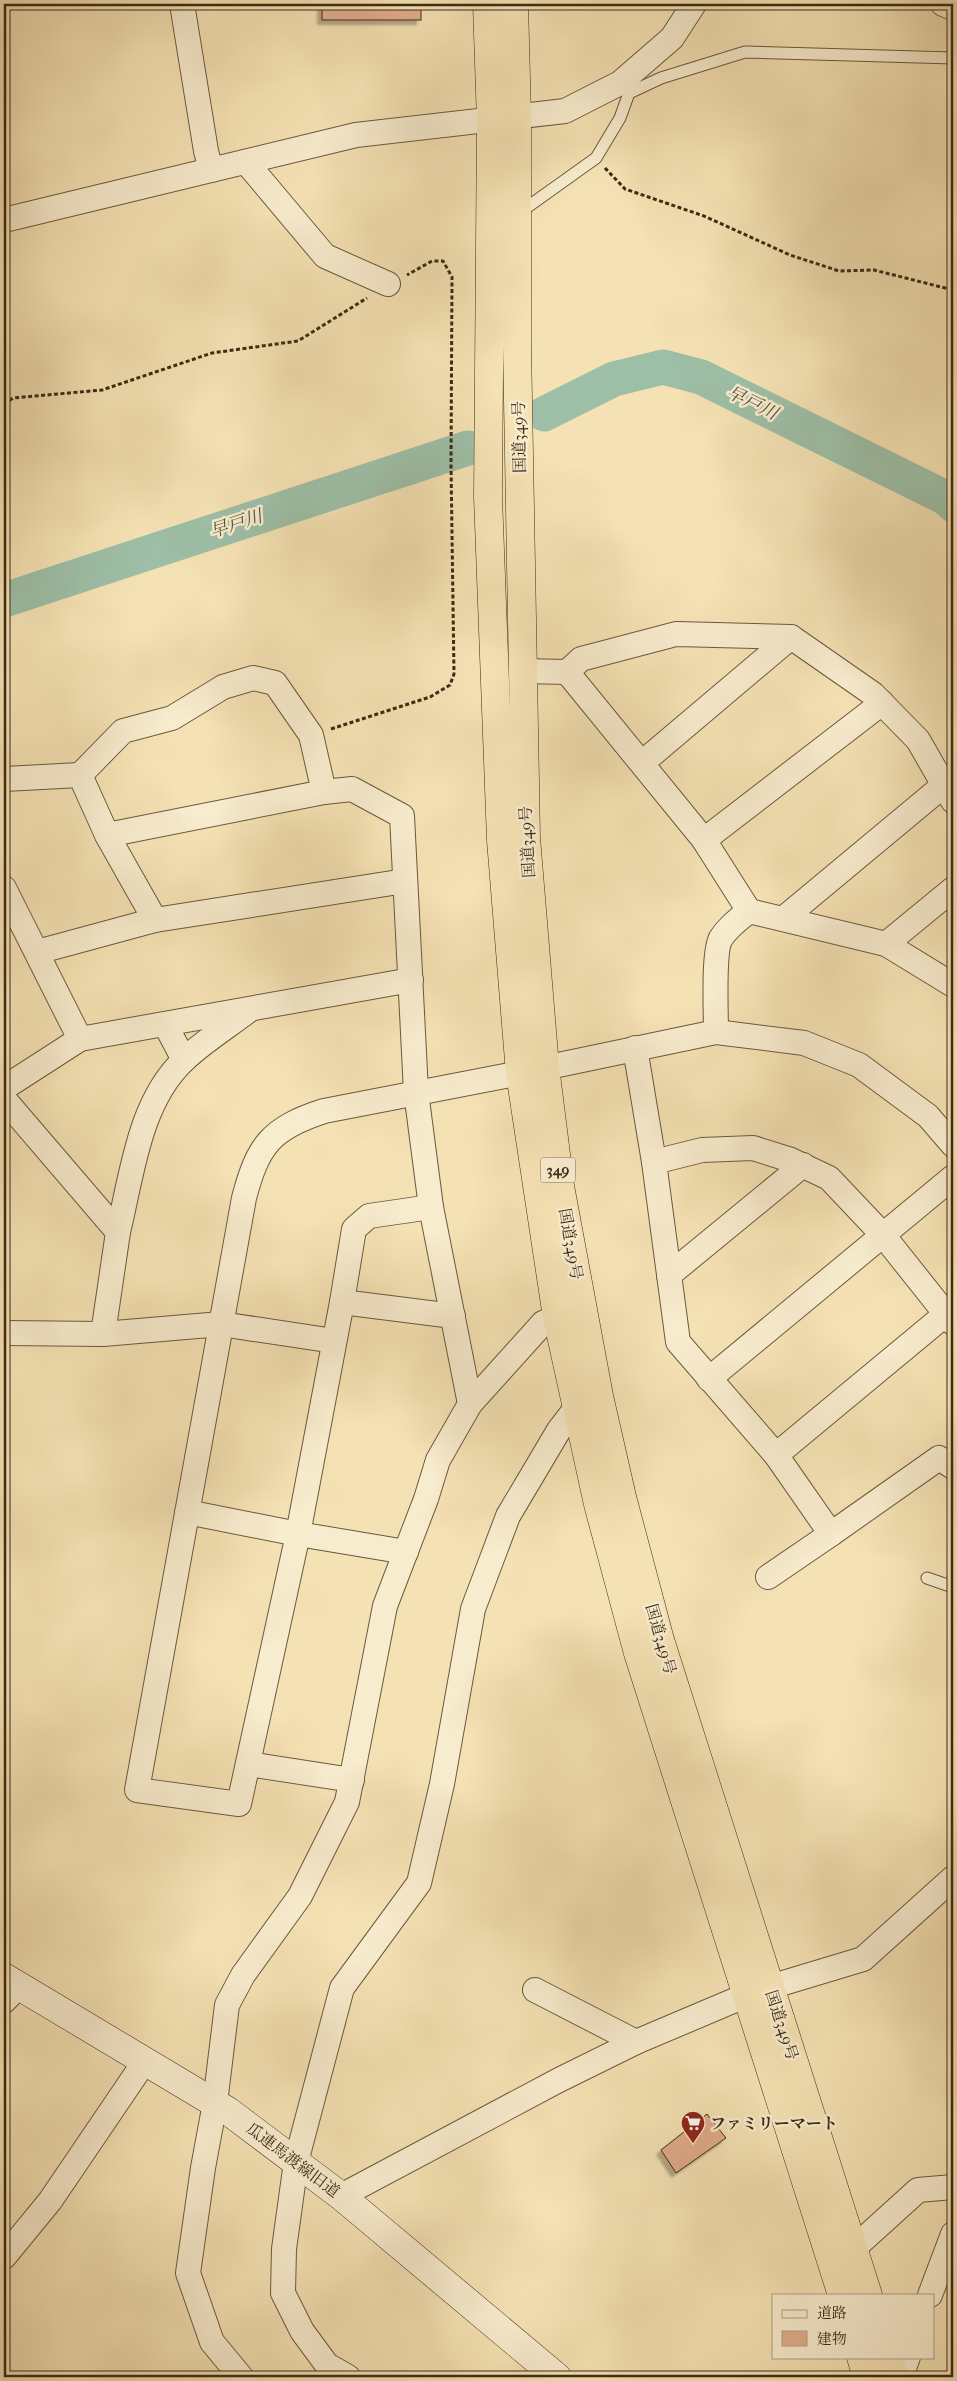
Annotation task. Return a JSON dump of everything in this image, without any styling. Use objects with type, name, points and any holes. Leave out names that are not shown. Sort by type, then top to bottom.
[{"type":"highway","name":"国道349号","points":[[487,4],[491,121],[488,497],[501,840],[532,1070],[557,1317],[598,1504],[638,1653],[759,1991],[854,2248],[868,2294]]},
{"type":"highway","name":"国道349号","points":[[514,4],[518,116],[517,214],[522,672],[532,1070],[560,1186],[581,1305],[622,1497],[842,2294]]},
{"type":"highway","points":[[861,2358],[867,2377]]},
{"type":"highway","points":[[888,2358],[894,2377]]},
{"type":"street","points":[[182,4],[206,151],[211,170]]},
{"type":"street","points":[[4,220],[356,135],[566,111],[624,88],[672,38],[694,4]]},
{"type":"street","points":[[943,4],[953,8]]},
{"type":"street","points":[[246,162],[325,256],[388,284]]},
{"type":"street","points":[[522,672],[567,672],[581,659],[676,634],[792,637],[825,658],[873,694],[918,740],[949,793],[783,919]]},
{"type":"street","points":[[642,763],[792,637]]},
{"type":"street","points":[[567,672],[704,840],[749,911],[886,944],[953,986]]},
{"type":"street","points":[[4,779],[80,775],[123,731],[172,718],[222,687],[253,678],[275,683],[311,735],[324,792]]},
{"type":"street","points":[[704,840],[882,703]]},
{"type":"street","points":[[80,775],[107,834],[155,920]]},
{"type":"street","points":[[107,834],[324,792],[352,789],[402,816],[416,1092],[432,1207],[470,1404]]},
{"type":"street","points":[[37,952],[155,920],[405,881]]},
{"type":"street","points":[[4,888],[11,923],[37,952],[80,1039]]},
{"type":"street","points":[[886,944],[953,889]]},
{"type":"street","points":[[716,1032],[716,969],[720,940],[732,925],[749,911]]},
{"type":"street","points":[[4,1088],[80,1039],[411,980]]},
{"type":"street","points":[[103,1334],[118,1232],[139,1144],[158,1091],[184,1060],[253,1008]]},
{"type":"street","points":[[164,1024],[184,1060]]},
{"type":"street","points":[[432,1207],[369,1216],[354,1228],[342,1302],[298,1534],[239,1804],[137,1790],[244,1198],[251,1172],[265,1146],[278,1131],[296,1120],[324,1111],[716,1032],[804,1043],[859,1065],[928,1116],[953,1145]]},
{"type":"street","points":[[635,1048],[654,1162],[678,1342],[776,1455],[831,1534]]},
{"type":"street","points":[[4,1099],[118,1232]]},
{"type":"street","points":[[654,1162],[702,1150],[753,1148],[802,1165],[829,1178],[883,1235],[950,1318],[776,1455]]},
{"type":"street","points":[[669,1275],[802,1165]]},
{"type":"street","points":[[709,1379],[953,1177]]},
{"type":"street","points":[[342,1302],[453,1316]]},
{"type":"street","points":[[241,2377],[212,2342],[188,2273],[215,2103],[227,2005],[242,1975],[300,1896],[348,1802],[385,1606],[438,1460],[470,1404],[543,1323],[557,1317]]},
{"type":"street","points":[[4,1333],[103,1334],[221,1324],[334,1341]]},
{"type":"street","points":[[348,2377],[326,2365],[302,2331],[283,2293],[284,2249],[296,2162],[342,1988],[419,1884],[442,1784],[473,1609],[508,1516],[559,1430],[576,1408]]},
{"type":"street","points":[[768,1577],[939,1458],[953,1467]]},
{"type":"street","points":[[187,1512],[298,1534],[406,1552]]},
{"type":"street","points":[[248,1764],[352,1780]]},
{"type":"street","points":[[341,2196],[559,2080],[636,2042],[759,1991],[863,1959],[953,1878]]},
{"type":"street","name":"瓜連馬渡線旧道","points":[[9,1988],[145,2061],[215,2103],[341,2196],[557,2377]]},
{"type":"street","points":[[535,1990],[636,2042]]},
{"type":"street","points":[[4,2257],[50,2201],[145,2061]]},
{"type":"street","points":[[854,2248],[918,2190],[953,2187]]},
{"type":"street","points":[[930,2294],[953,2234]]},
{"type":"street","points":[[901,2377],[908,2358]]},
{"type":"lane","points":[[517,214],[596,158],[620,118],[624,88],[745,52],[953,58]]},
{"type":"lane","points":[[927,1578],[953,1587]]},
{"type":"path","points":[[596,158],[625,189],[704,216],[790,255],[839,271],[874,270],[953,290]]},
{"type":"path","points":[[4,404],[13,398],[102,390],[212,353],[298,341],[388,284],[432,261],[443,261],[452,277],[451,464],[454,674],[450,685],[430,697],[311,735]]},
{"type":"building","points":[[322,4],[421,4],[421,20],[322,20]]},
{"type":"building","name":"ファミリーマート","points":[[707,2114],[726,2138],[676,2173],[661,2150]]},
{"type":"waterway","name":"早戸川","points":[[544,414],[614,379],[663,367],[701,377],[946,498],[953,505]]},
{"type":"waterway","name":"早戸川","points":[[4,600],[468,448]]},
{"type":"place","name":"ファミリーマート","points":[[693,2144]]}]
